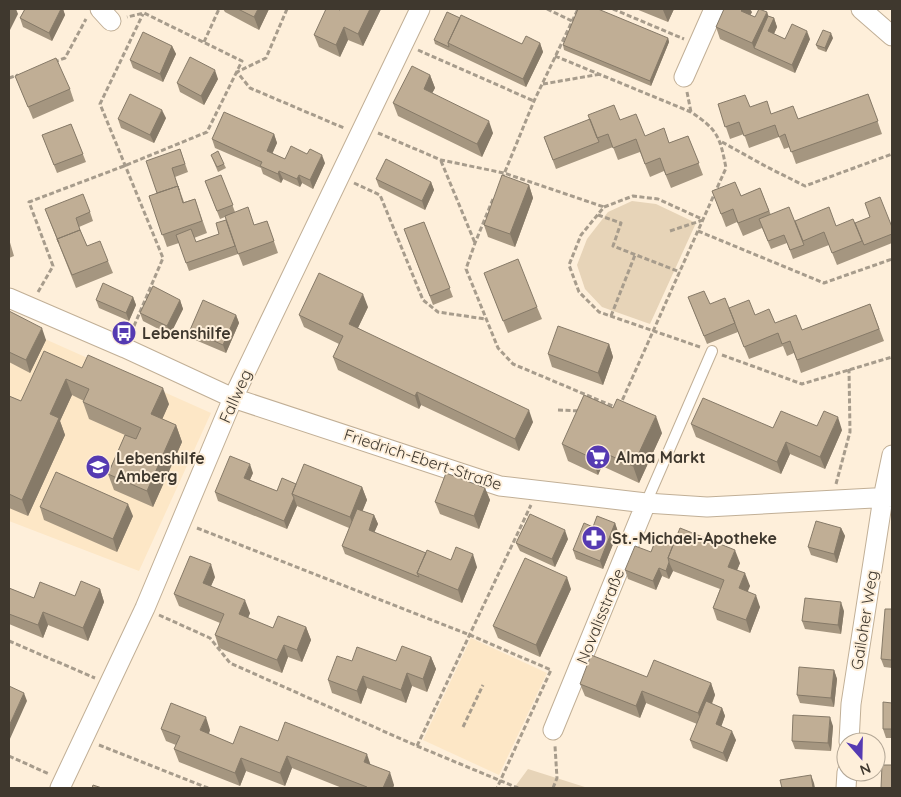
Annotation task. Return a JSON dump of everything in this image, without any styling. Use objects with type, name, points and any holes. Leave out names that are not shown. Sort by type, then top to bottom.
[{"type":"street","name":"Fallweg","points":[[62,784],[145,608],[233,398],[420,9]]},
{"type":"street","points":[[684,77],[714,9]]},
{"type":"street","points":[[861,9],[892,36]]},
{"type":"street","name":"Friedrich-Ebert-Straße","points":[[9,298],[125,348],[233,398],[500,486],[646,503],[707,507],[888,498]]},
{"type":"street","name":"Gailoher Weg","points":[[850,732],[851,704],[888,498],[892,455]]},
{"type":"street","name":"Novalisstraße","points":[[553,730],[646,503]]},
{"type":"lane","points":[[646,503],[712,351]]},
{"type":"path","points":[[204,42],[218,9]]},
{"type":"path","points":[[237,72],[266,58],[287,9]]},
{"type":"path","points":[[547,9],[572,21]]},
{"type":"path","points":[[500,182],[534,101],[578,9]]},
{"type":"path","points":[[613,9],[698,45]]},
{"type":"path","points":[[125,348],[163,258],[100,104],[144,13]]},
{"type":"path","points":[[29,308],[53,266],[29,202],[207,132],[242,61],[144,13],[100,16],[65,58],[46,65]]},
{"type":"path","points":[[404,44],[534,101]]},
{"type":"path","points":[[497,191],[466,269],[498,348],[513,364],[617,410],[726,168],[721,142],[709,124],[691,112],[555,56]]},
{"type":"path","points":[[237,72],[250,88],[362,131],[441,160],[504,174],[604,207]]},
{"type":"path","points":[[542,84],[601,74]]},
{"type":"path","points":[[9,78],[18,75]]},
{"type":"path","points":[[721,142],[805,186],[892,154]]},
{"type":"path","points":[[441,160],[475,243]]},
{"type":"path","points":[[340,176],[380,195],[422,300],[438,312],[485,319]]},
{"type":"path","points":[[704,220],[658,198],[632,196],[604,207],[581,235],[569,265],[579,292],[599,312],[802,384],[892,357]]},
{"type":"path","points":[[598,215],[621,223],[613,246],[680,272]]},
{"type":"path","points":[[670,231],[704,220]]},
{"type":"path","points":[[698,231],[824,283],[892,259]]},
{"type":"path","points":[[611,316],[635,255]]},
{"type":"path","points":[[832,501],[850,432],[850,369]]},
{"type":"path","points":[[558,410],[587,411]]},
{"type":"path","points":[[417,746],[538,491]]},
{"type":"path","points":[[181,522],[470,635],[551,670],[497,788]]},
{"type":"path","points":[[145,608],[210,638],[230,663],[499,782],[518,788]]},
{"type":"path","points":[[9,641],[109,684]]},
{"type":"path","points":[[463,727],[483,685]]},
{"type":"path","points":[[553,730],[557,778],[553,788]]},
{"type":"path","points":[[84,739],[208,788]]},
{"type":"path","points":[[9,756],[62,784]]},
{"type":"shaded area","points":[[632,201],[656,204],[696,223],[650,324],[602,307],[585,289],[577,265],[587,239],[608,212]]},
{"type":"shaded area","name":"Lebenshilfe Amberg","points":[[9,323],[211,413],[139,571],[9,521]]},
{"type":"shaded area","points":[[471,638],[547,673],[499,775],[423,740]]},
{"type":"shaded area","points":[[528,769],[588,788],[514,788]]},
{"type":"building","points":[[25,9],[61,9],[49,33],[20,18]]},
{"type":"building","points":[[238,9],[258,9],[254,17]]},
{"type":"building","points":[[326,9],[370,9],[358,34],[344,27],[336,45],[314,35]]},
{"type":"building","points":[[578,9],[598,9],[668,38],[650,81],[563,45]]},
{"type":"building","points":[[724,9],[743,9],[741,11],[755,17],[759,9],[767,12],[752,43],[716,27]]},
{"type":"building","points":[[447,12],[460,18],[448,43],[449,47],[434,40]]},
{"type":"building","points":[[461,15],[522,44],[526,36],[540,43],[523,79],[448,43]]},
{"type":"building","points":[[768,16],[774,18],[768,31],[785,39],[792,24],[807,31],[792,65],[754,48]]},
{"type":"building","points":[[823,30],[831,33],[825,48],[816,45]]},
{"type":"building","points":[[143,32],[172,46],[160,74],[130,60]]},
{"type":"building","points":[[190,57],[215,70],[201,96],[177,83]]},
{"type":"building","points":[[56,58],[70,89],[28,107],[15,76]]},
{"type":"building","points":[[412,66],[430,75],[424,89],[489,121],[477,144],[393,103]]},
{"type":"building","points":[[130,94],[162,110],[150,135],[118,119]]},
{"type":"building","points":[[868,94],[878,121],[791,152],[785,134],[779,137],[775,125],[744,136],[739,122],[725,127],[718,104],[745,95],[750,107],[767,101],[771,114],[793,106],[798,119]]},
{"type":"building","points":[[614,105],[620,120],[636,114],[645,136],[664,128],[669,143],[688,136],[699,163],[666,175],[660,158],[645,164],[636,139],[613,148],[608,134],[597,138],[588,115]]},
{"type":"building","points":[[224,112],[274,134],[267,151],[285,159],[291,146],[307,154],[310,149],[322,155],[310,180],[299,175],[297,179],[279,171],[278,174],[260,166],[262,162],[212,139]]},
{"type":"building","points":[[590,119],[599,142],[553,160],[544,137]]},
{"type":"building","points":[[71,124],[83,154],[54,165],[42,135]]},
{"type":"building","points":[[180,149],[185,164],[172,168],[178,186],[157,193],[146,161]]},
{"type":"building","points":[[218,151],[224,164],[217,167],[211,155]]},
{"type":"building","points":[[386,159],[431,182],[422,201],[376,179]]},
{"type":"building","points":[[221,175],[233,205],[217,211],[205,181]]},
{"type":"building","points":[[502,175],[529,185],[510,234],[484,225]]},
{"type":"building","points":[[735,182],[741,196],[760,188],[769,211],[738,223],[733,209],[721,214],[712,191]]},
{"type":"building","points":[[178,186],[183,203],[195,199],[202,221],[162,235],[149,196]]},
{"type":"building","points":[[83,194],[90,212],[76,218],[80,230],[57,239],[45,209]]},
{"type":"building","points":[[880,197],[892,227],[892,234],[864,245],[855,223],[870,217],[865,203]]},
{"type":"building","points":[[248,207],[254,225],[267,221],[274,241],[238,254],[225,216]]},
{"type":"building","points":[[789,207],[804,245],[790,250],[784,235],[768,241],[759,219]]},
{"type":"building","points":[[829,207],[836,226],[853,219],[862,241],[832,253],[824,232],[803,241],[795,221]]},
{"type":"building","points":[[226,220],[235,246],[186,263],[176,235],[191,229],[196,242],[219,234],[216,223]]},
{"type":"building","points":[[424,222],[450,288],[430,296],[404,229]]},
{"type":"building","points":[[80,230],[87,246],[100,241],[108,261],[72,275],[57,239]]},
{"type":"building","points":[[518,259],[537,307],[503,321],[484,273]]},
{"type":"building","points":[[319,273],[363,294],[349,324],[529,410],[515,439],[417,392],[415,396],[333,357],[343,336],[299,315]]},
{"type":"building","points":[[103,283],[133,297],[126,313],[96,300]]},
{"type":"building","points":[[153,286],[180,300],[167,326],[140,313]]},
{"type":"building","points":[[704,291],[710,304],[725,298],[735,323],[704,336],[688,297]]},
{"type":"building","points":[[203,300],[236,315],[223,345],[190,330]]},
{"type":"building","points":[[749,300],[755,315],[769,309],[775,323],[796,315],[802,330],[870,304],[879,329],[797,360],[790,341],[782,344],[778,333],[744,347],[729,308]]},
{"type":"building","points":[[9,311],[42,328],[26,360],[9,352]]},
{"type":"building","points":[[558,326],[609,344],[598,373],[548,354]]},
{"type":"building","points":[[44,351],[82,368],[88,355],[163,388],[151,414],[176,425],[147,491],[108,474],[125,435],[136,439],[141,428],[83,402],[89,389],[66,379],[50,414],[59,418],[22,500],[9,494],[9,396],[21,401]]},
{"type":"building","points":[[584,395],[613,408],[617,399],[656,416],[633,466],[596,449],[592,458],[562,444]]},
{"type":"building","points":[[703,398],[773,428],[781,411],[817,426],[824,411],[838,417],[820,457],[786,442],[777,462],[691,424]]},
{"type":"building","points":[[230,456],[250,464],[244,478],[277,491],[282,478],[296,484],[292,494],[294,498],[284,521],[215,492]]},
{"type":"building","points":[[304,464],[362,487],[350,517],[292,494]]},
{"type":"building","points":[[56,472],[128,504],[113,539],[40,507]]},
{"type":"building","points":[[446,473],[485,488],[474,516],[435,502]]},
{"type":"building","points":[[357,509],[374,515],[369,530],[426,553],[417,573],[419,577],[342,546]]},
{"type":"building","points":[[530,514],[565,530],[552,559],[516,543]]},
{"type":"building","points":[[597,516],[615,523],[600,561],[573,550],[584,523],[593,527]]},
{"type":"building","points":[[816,521],[841,528],[834,554],[808,547]]},
{"type":"building","points":[[680,528],[735,550],[728,567],[745,573],[739,588],[756,595],[746,620],[713,608],[724,580],[668,558]]},
{"type":"building","points":[[656,539],[673,545],[666,571],[659,568],[653,581],[625,570],[635,546],[651,552]]},
{"type":"building","points":[[456,547],[473,554],[458,590],[417,573],[427,550],[451,560]]},
{"type":"building","points":[[190,556],[211,564],[203,583],[245,600],[239,614],[273,628],[278,616],[306,627],[297,650],[284,645],[277,660],[215,635],[224,614],[174,594]]},
{"type":"building","points":[[525,558],[567,577],[536,645],[493,626]]},
{"type":"building","points":[[81,581],[100,589],[83,628],[43,612],[38,625],[9,614],[9,588],[34,598],[40,582],[75,596]]},
{"type":"building","points":[[805,598],[841,602],[838,625],[802,621]]},
{"type":"building","points":[[885,609],[892,609],[892,660],[881,659]]},
{"type":"building","points":[[402,646],[431,657],[423,679],[407,673],[401,690],[363,676],[357,691],[328,680],[337,656],[352,661],[357,647],[396,661]]},
{"type":"building","points":[[591,655],[647,677],[654,660],[711,683],[698,713],[642,691],[636,706],[580,684]]},
{"type":"building","points":[[799,667],[834,670],[831,698],[797,695]]},
{"type":"building","points":[[9,686],[24,693],[9,726]]},
{"type":"building","points":[[706,701],[722,708],[716,724],[732,731],[723,753],[690,740]]},
{"type":"building","points":[[883,702],[892,703],[892,729],[883,729]]},
{"type":"building","points":[[171,703],[206,717],[200,730],[233,744],[240,726],[278,741],[285,722],[367,754],[364,762],[390,772],[383,788],[367,788],[287,756],[280,773],[241,758],[235,773],[174,749],[180,736],[161,729]]},
{"type":"building","points":[[793,715],[830,717],[828,743],[792,741]]},
{"type":"building","points":[[886,765],[892,765],[892,788],[881,788],[881,782],[886,782]]},
{"type":"building","points":[[811,775],[813,788],[782,788],[780,780]]},
{"type":"place","name":"Lebenshilfe","points":[[124,333]]},
{"type":"place","name":"Alma Markt","points":[[598,457]]},
{"type":"place","name":"Lebenshilfe Amberg","points":[[98,467]]},
{"type":"place","name":"St.-Michael-Apotheke","points":[[594,538]]}]
